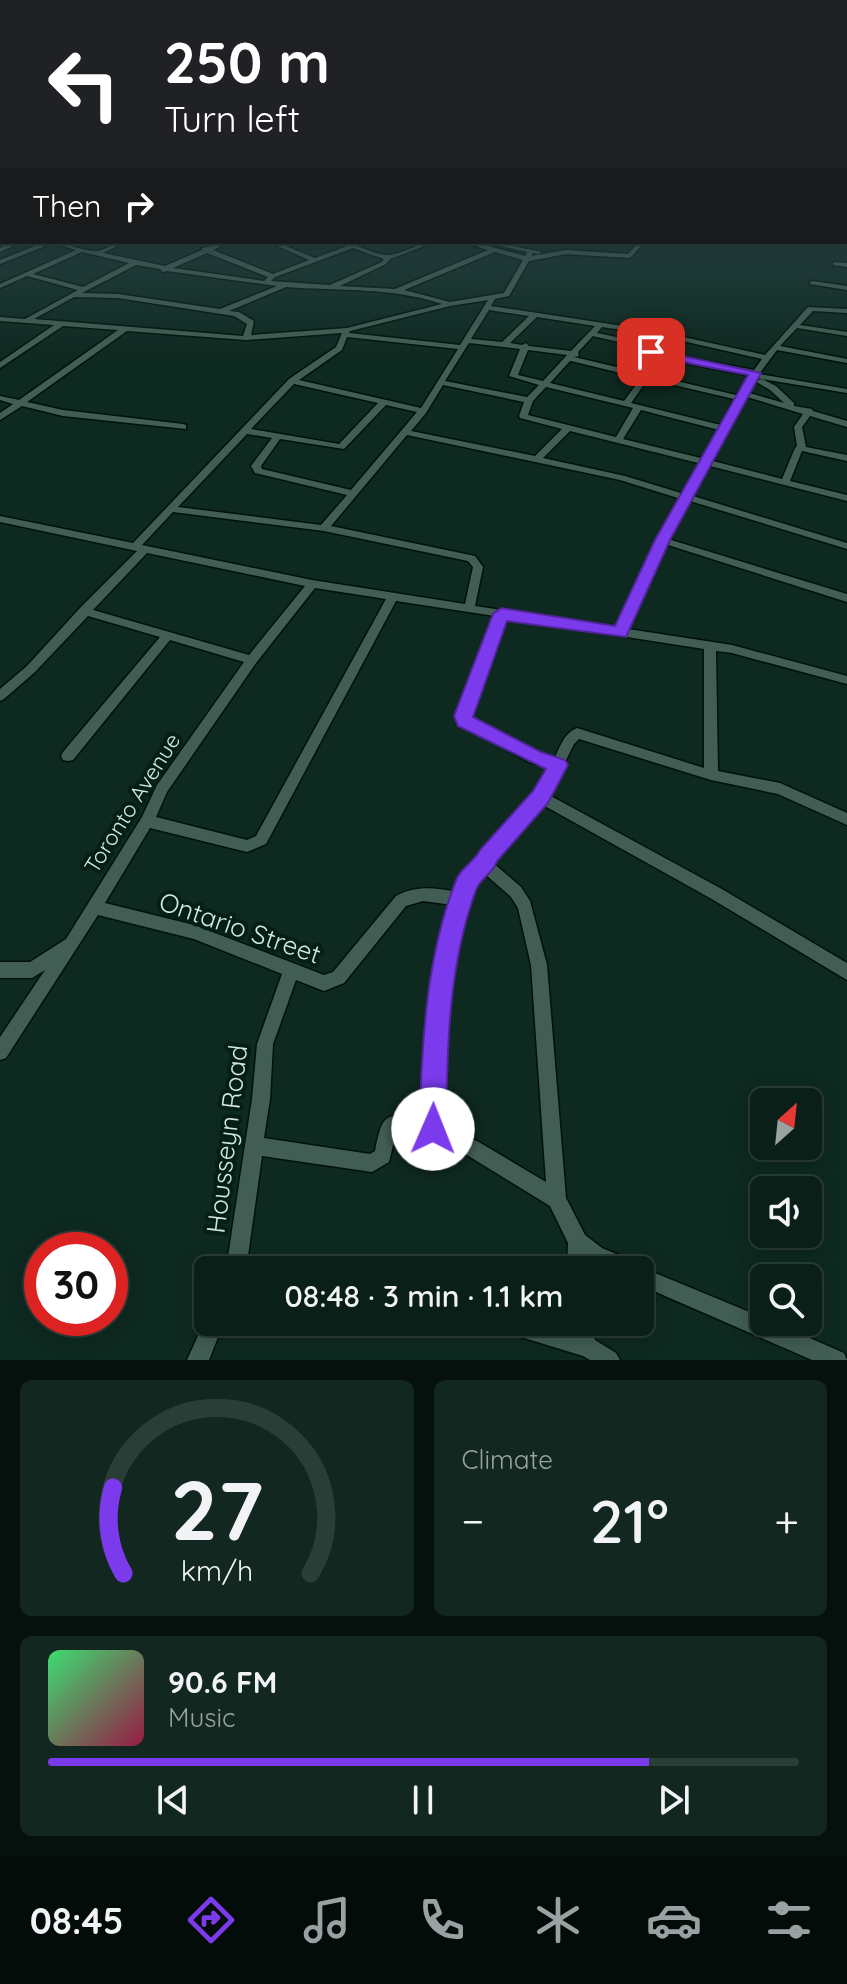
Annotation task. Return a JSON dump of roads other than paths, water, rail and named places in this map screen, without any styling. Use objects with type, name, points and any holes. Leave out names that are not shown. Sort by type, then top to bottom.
[{"type":"street","points":[[0,262],[48,244]]},
{"type":"street","points":[[60,244],[163,270],[286,285],[423,295],[450,304]]},
{"type":"street","points":[[96,254],[118,244]]},
{"type":"street","points":[[163,270],[220,244]]},
{"type":"street","points":[[276,244],[314,260]]},
{"type":"street","points":[[348,244],[388,258]]},
{"type":"street","points":[[329,288],[423,244]]},
{"type":"street","points":[[474,244],[527,259],[566,252]]},
{"type":"street","points":[[490,244],[531,251],[630,256],[640,244]]},
{"type":"street","points":[[266,282],[273,276],[353,246]]},
{"type":"street","points":[[204,249],[273,276]]},
{"type":"street","points":[[0,286],[81,250]]},
{"type":"street","points":[[395,292],[494,250]]},
{"type":"street","points":[[0,696],[31,669],[171,509],[292,381],[329,357],[346,333],[450,304],[492,299],[511,292],[531,251]]},
{"type":"street","points":[[26,321],[134,263]]},
{"type":"street","points":[[835,264],[847,265]]},
{"type":"street","points":[[29,275],[84,289]]},
{"type":"street","points":[[812,283],[847,288]]},
{"type":"street","points":[[223,311],[286,285]]},
{"type":"street","points":[[73,295],[118,296],[242,315],[251,323],[246,338]]},
{"type":"street","points":[[324,528],[423,411],[492,299]]},
{"type":"street","points":[[487,308],[656,333],[766,358]]},
{"type":"street","points":[[620,633],[662,540],[708,462],[753,375],[813,308],[842,310]]},
{"type":"street","points":[[825,331],[842,310]]},
{"type":"street","points":[[505,344],[536,314]]},
{"type":"street","points":[[0,319],[246,338],[346,333],[526,345],[646,377],[791,405],[847,424]]},
{"type":"street","points":[[0,366],[61,324]]},
{"type":"street","points":[[601,324],[529,400],[523,416],[847,498]]},
{"type":"street","points":[[795,326],[847,334]]},
{"type":"street","points":[[0,417],[125,329]]},
{"type":"street","points":[[656,333],[651,347],[654,354],[847,391]]},
{"type":"street","points":[[593,334],[651,347]]},
{"type":"street","points":[[526,345],[511,375],[726,429]]},
{"type":"street","points":[[775,347],[847,361]]},
{"type":"street","points":[[753,375],[791,405]]},
{"type":"street","points":[[626,404],[646,377]]},
{"type":"street","points":[[292,381],[423,411]]},
{"type":"street","points":[[443,383],[529,400]]},
{"type":"street","points":[[0,398],[63,413],[183,427]]},
{"type":"street","points":[[245,431],[341,447],[384,402]]},
{"type":"street","points":[[618,440],[638,408]]},
{"type":"street","points":[[802,447],[798,427],[809,411]]},
{"type":"street","points":[[537,459],[569,427]]},
{"type":"street","points":[[405,432],[537,459],[687,497],[847,546]]},
{"type":"street","points":[[277,437],[256,466],[258,471],[353,493]]},
{"type":"street","points":[[802,447],[847,458]]},
{"type":"street","points":[[785,482],[798,449],[802,447]]},
{"type":"street","points":[[171,509],[324,528],[476,561],[478,567],[469,609]]},
{"type":"street","points":[[0,519],[312,584],[710,645],[778,659],[847,680]]},
{"type":"street","points":[[662,540],[847,598]]},
{"type":"street","name":"Toronto Avenue","points":[[0,1052],[75,939],[147,821],[162,789],[252,660],[312,584]]},
{"type":"street","points":[[147,821],[247,846],[261,840],[393,597]]},
{"type":"street","points":[[84,611],[252,660]]},
{"type":"street","points":[[501,614],[463,716],[465,721],[534,758],[558,765]]},
{"type":"street","points":[[68,756],[168,635]]},
{"type":"street","points":[[710,645],[711,775]]},
{"type":"street","points":[[433,1129],[435,1031],[468,880],[485,865],[487,857],[541,797],[572,735],[585,733],[711,775],[780,789],[847,819]]},
{"type":"street","points":[[541,797],[715,893],[847,972]]},
{"type":"street","points":[[485,865],[516,892],[525,906],[539,965],[557,1199],[578,1242],[597,1256]]},
{"type":"street","name":"Ontario Street","points":[[94,907],[194,932],[324,983],[338,978],[410,894],[419,892],[462,900]]},
{"type":"street","points":[[0,970],[32,970],[75,939]]},
{"type":"street","name":"Housseyn Road","points":[[238,1256],[255,1146],[265,1044],[292,970]]},
{"type":"street","points":[[255,1146],[372,1163],[383,1156],[388,1129],[393,1124],[433,1129],[442,1139],[471,1147],[557,1199]]},
{"type":"street","points":[[578,1242],[578,1256]]},
{"type":"street","points":[[654,1281],[837,1360]]},
{"type":"street","points":[[198,1360],[208,1336]]},
{"type":"street","points":[[551,1336],[588,1347],[609,1360]]},
{"type":"street","points":[[583,1336],[588,1347]]}]
